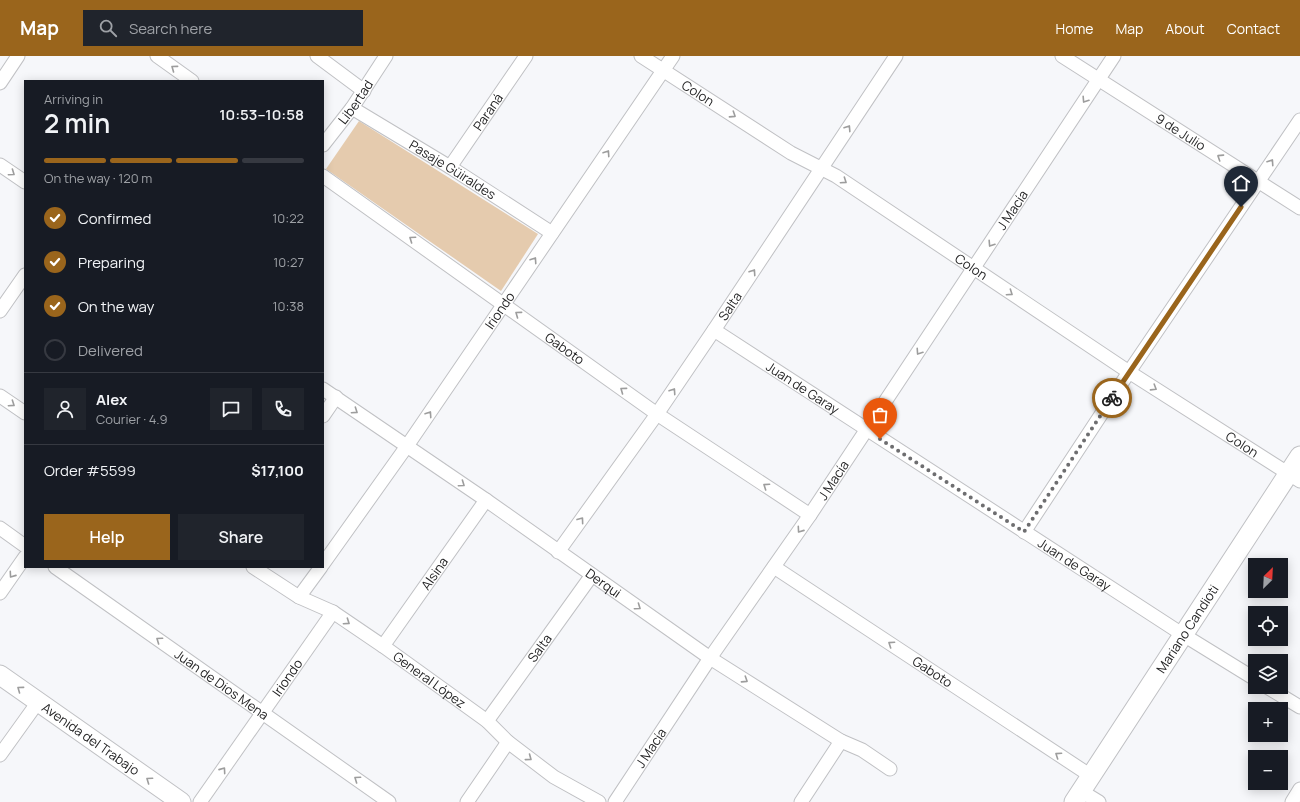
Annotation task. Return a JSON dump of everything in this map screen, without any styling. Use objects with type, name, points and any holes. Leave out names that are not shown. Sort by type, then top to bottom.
[{"type":"street","points":[[0,83],[18,56]]},
{"type":"street","points":[[157,56],[191,80]]},
{"type":"street","points":[[317,56],[364,91]]},
{"type":"street","name":"Libertad","points":[[324,145],[364,91],[386,56]]},
{"type":"street","name":"Paraná","points":[[450,167],[526,56]]},
{"type":"street","name":"Colon","points":[[641,56],[791,153],[821,170],[836,176],[1129,372],[1294,477]]},
{"type":"street","name":"Iriondo","points":[[324,563],[407,446],[673,56]]},
{"type":"street","name":"Salta","points":[[558,552],[657,414],[896,56]]},
{"type":"street","name":"9 de Julio","points":[[1062,56],[1300,208]]},
{"type":"street","name":"J Macía","points":[[615,802],[710,658],[810,516],[1114,56]]},
{"type":"street","name":"Pasaje Güiraldes","points":[[352,108],[450,167],[552,233]]},
{"type":"street","points":[[1024,532],[1129,372],[1300,120]]},
{"type":"street","points":[[0,165],[24,181]]},
{"type":"street","name":"Gaboto","points":[[324,177],[657,414],[810,516]]},
{"type":"street","points":[[0,311],[24,276]]},
{"type":"street","name":"Juan de Garay","points":[[714,330],[1182,634],[1248,675]]},
{"type":"street","name":"Derqui","points":[[324,390],[486,500],[710,658],[841,741],[862,750],[890,768]]},
{"type":"street","points":[[0,396],[24,412]]},
{"type":"street","points":[[324,415],[336,398]]},
{"type":"street","name":"Mariano Candioti","points":[[1082,790],[1182,634],[1294,477],[1300,456]]},
{"type":"street","name":"Alsina","points":[[383,646],[486,500]]},
{"type":"street","points":[[0,528],[24,545]]},
{"type":"street","points":[[0,593],[24,558]]},
{"type":"street","name":"Gaboto","points":[[774,566],[1099,802]]},
{"type":"street","name":"Juan de Dios Mena","points":[[56,568],[389,802]]},
{"type":"street","name":"General López","points":[[255,568],[299,597],[332,612],[383,646],[487,721],[508,742],[554,777],[599,802]]},
{"type":"street","points":[[299,597],[319,568]]},
{"type":"street","name":"Salta","points":[[487,721],[592,575]]},
{"type":"street","name":"Iriondo","points":[[200,802],[332,612]]},
{"type":"street","name":"Avenida del Trabajo","points":[[0,675],[181,802]]},
{"type":"street","points":[[1279,694],[1300,707]]},
{"type":"street","points":[[0,756],[38,702]]},
{"type":"street","points":[[801,802],[841,741]]},
{"type":"street","points":[[467,802],[508,742]]},
{"type":"street","points":[[1292,802],[1300,789]]},
{"type":"shaded area","points":[[359,121],[538,234],[501,291],[326,169]]},
{"type":"way so far","points":[[880,439],[1024,532],[1112,398]]},
{"type":"route","points":[[1112,398],[1241,207]]}]
